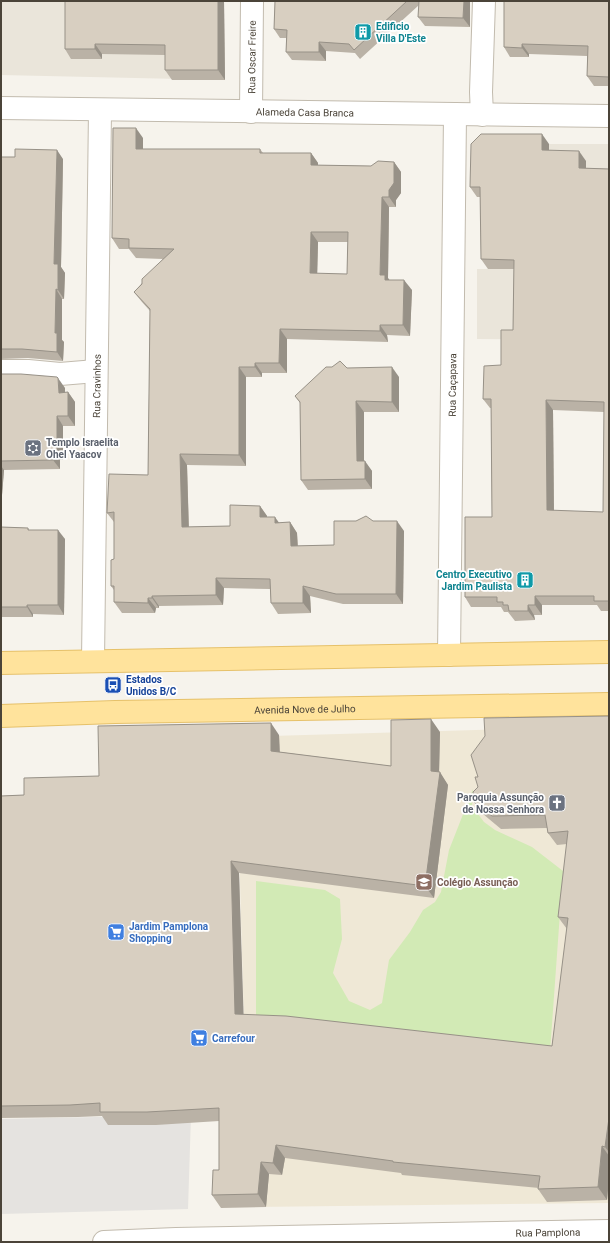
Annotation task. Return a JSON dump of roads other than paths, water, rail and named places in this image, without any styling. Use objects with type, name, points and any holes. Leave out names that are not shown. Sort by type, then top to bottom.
[{"type":"main road","points":[[1,663],[609,652]]},
{"type":"main road","name":"Avenida Nove de Julho","points":[[1,716],[115,712],[609,704]]},
{"type":"street","name":"Rua Oscar Freire","points":[[251,112],[252,1]]},
{"type":"street","points":[[482,115],[481,92],[484,1]]},
{"type":"street","name":"Alameda Casa Branca","points":[[1,108],[609,116]]},
{"type":"street","name":"Rua Cravinhos","points":[[93,662],[100,110]]},
{"type":"street","name":"Rua Caçapava","points":[[449,655],[455,115]]},
{"type":"street","points":[[1,371],[28,371],[60,374],[96,371]]},
{"type":"street","name":"Rua Pamplona","points":[[104,1242],[609,1231]]},
{"type":"place","name":"Edificio Villa D'Este","points":[[363,32]]},
{"type":"place","name":"Templo Israelita Ohel Yaacov","points":[[33,448]]},
{"type":"place","name":"Centro Executivo Jardim Paulista","points":[[525,580]]},
{"type":"place","name":"Estados Unidos B/C","points":[[113,685]]},
{"type":"place","name":"Paroquia Assunção de Nossa Senhora","points":[[557,803]]},
{"type":"place","name":"Colégio Assunção","points":[[424,882]]},
{"type":"place","name":"Jardim Pamplona Shopping","points":[[116,932]]},
{"type":"place","name":"Carrefour","points":[[199,1038]]}]
